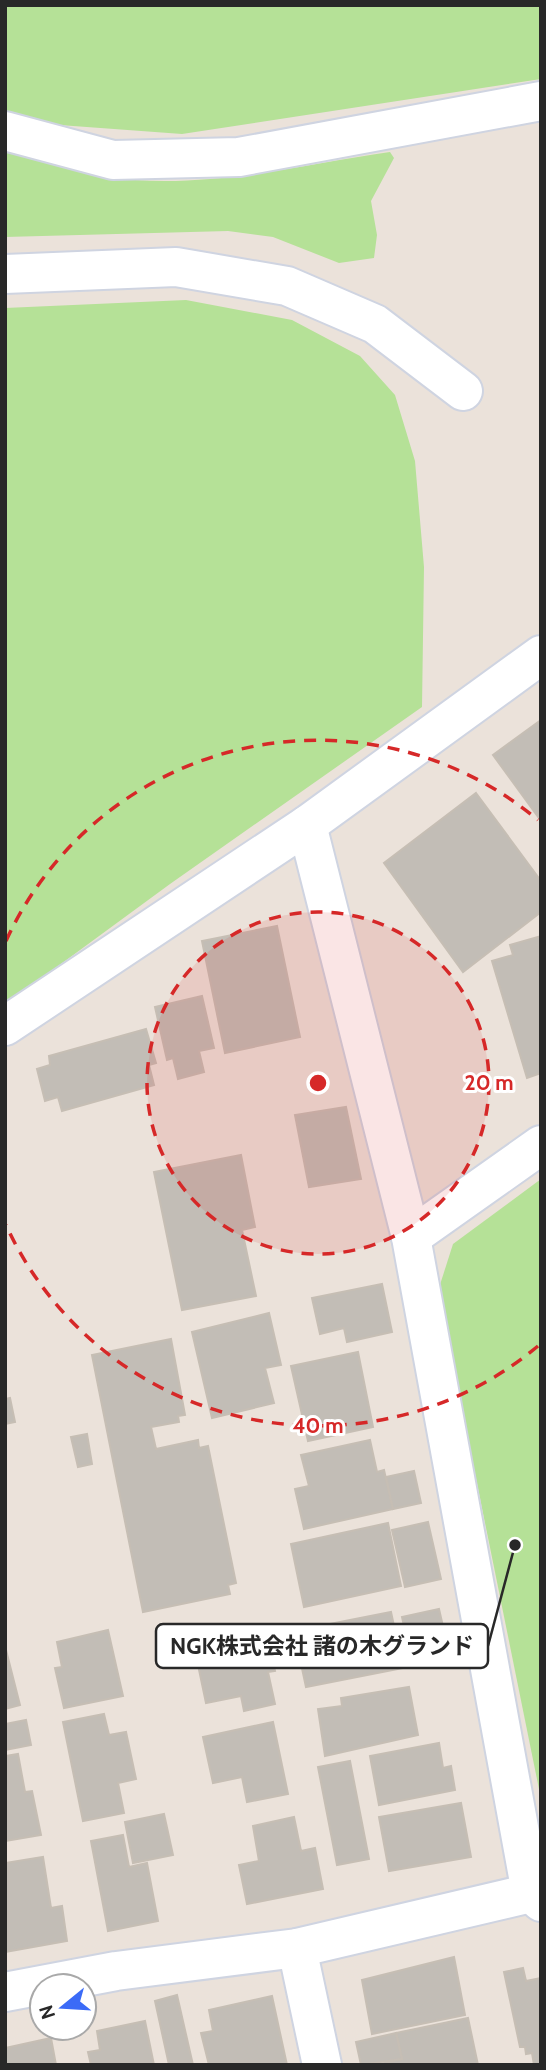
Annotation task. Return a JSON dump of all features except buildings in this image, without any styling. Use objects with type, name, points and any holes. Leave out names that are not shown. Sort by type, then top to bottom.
[{"type":"street","points":[[5,131],[113,160],[239,157],[541,101]]},
{"type":"street","points":[[5,274],[176,267],[287,286],[375,324],[463,391]]},
{"type":"street","points":[[5,1026],[307,825],[541,655]]},
{"type":"street","points":[[5,1992],[116,1971],[298,1948],[536,1898],[411,1237],[307,825]]},
{"type":"street","points":[[411,1237],[541,1145]]},
{"type":"street","points":[[298,1948],[322,2065]]},
{"type":"green space","points":[[5,5],[541,5],[541,79],[182,134],[46,124],[5,111]]},
{"type":"green space","points":[[5,146],[105,176],[167,181],[263,173],[390,152],[394,158],[371,201],[377,235],[374,258],[339,263],[273,237],[228,231],[5,237]]},
{"type":"green space","points":[[186,300],[292,320],[360,356],[395,395],[415,461],[424,567],[422,707],[170,884],[5,1005],[5,308]]},
{"type":"green space","points":[[541,1179],[541,1799],[438,1291],[453,1244]]},
{"type":"place","name":"NGK株式会社 諸の木グランド","points":[[515,1545]]}]
